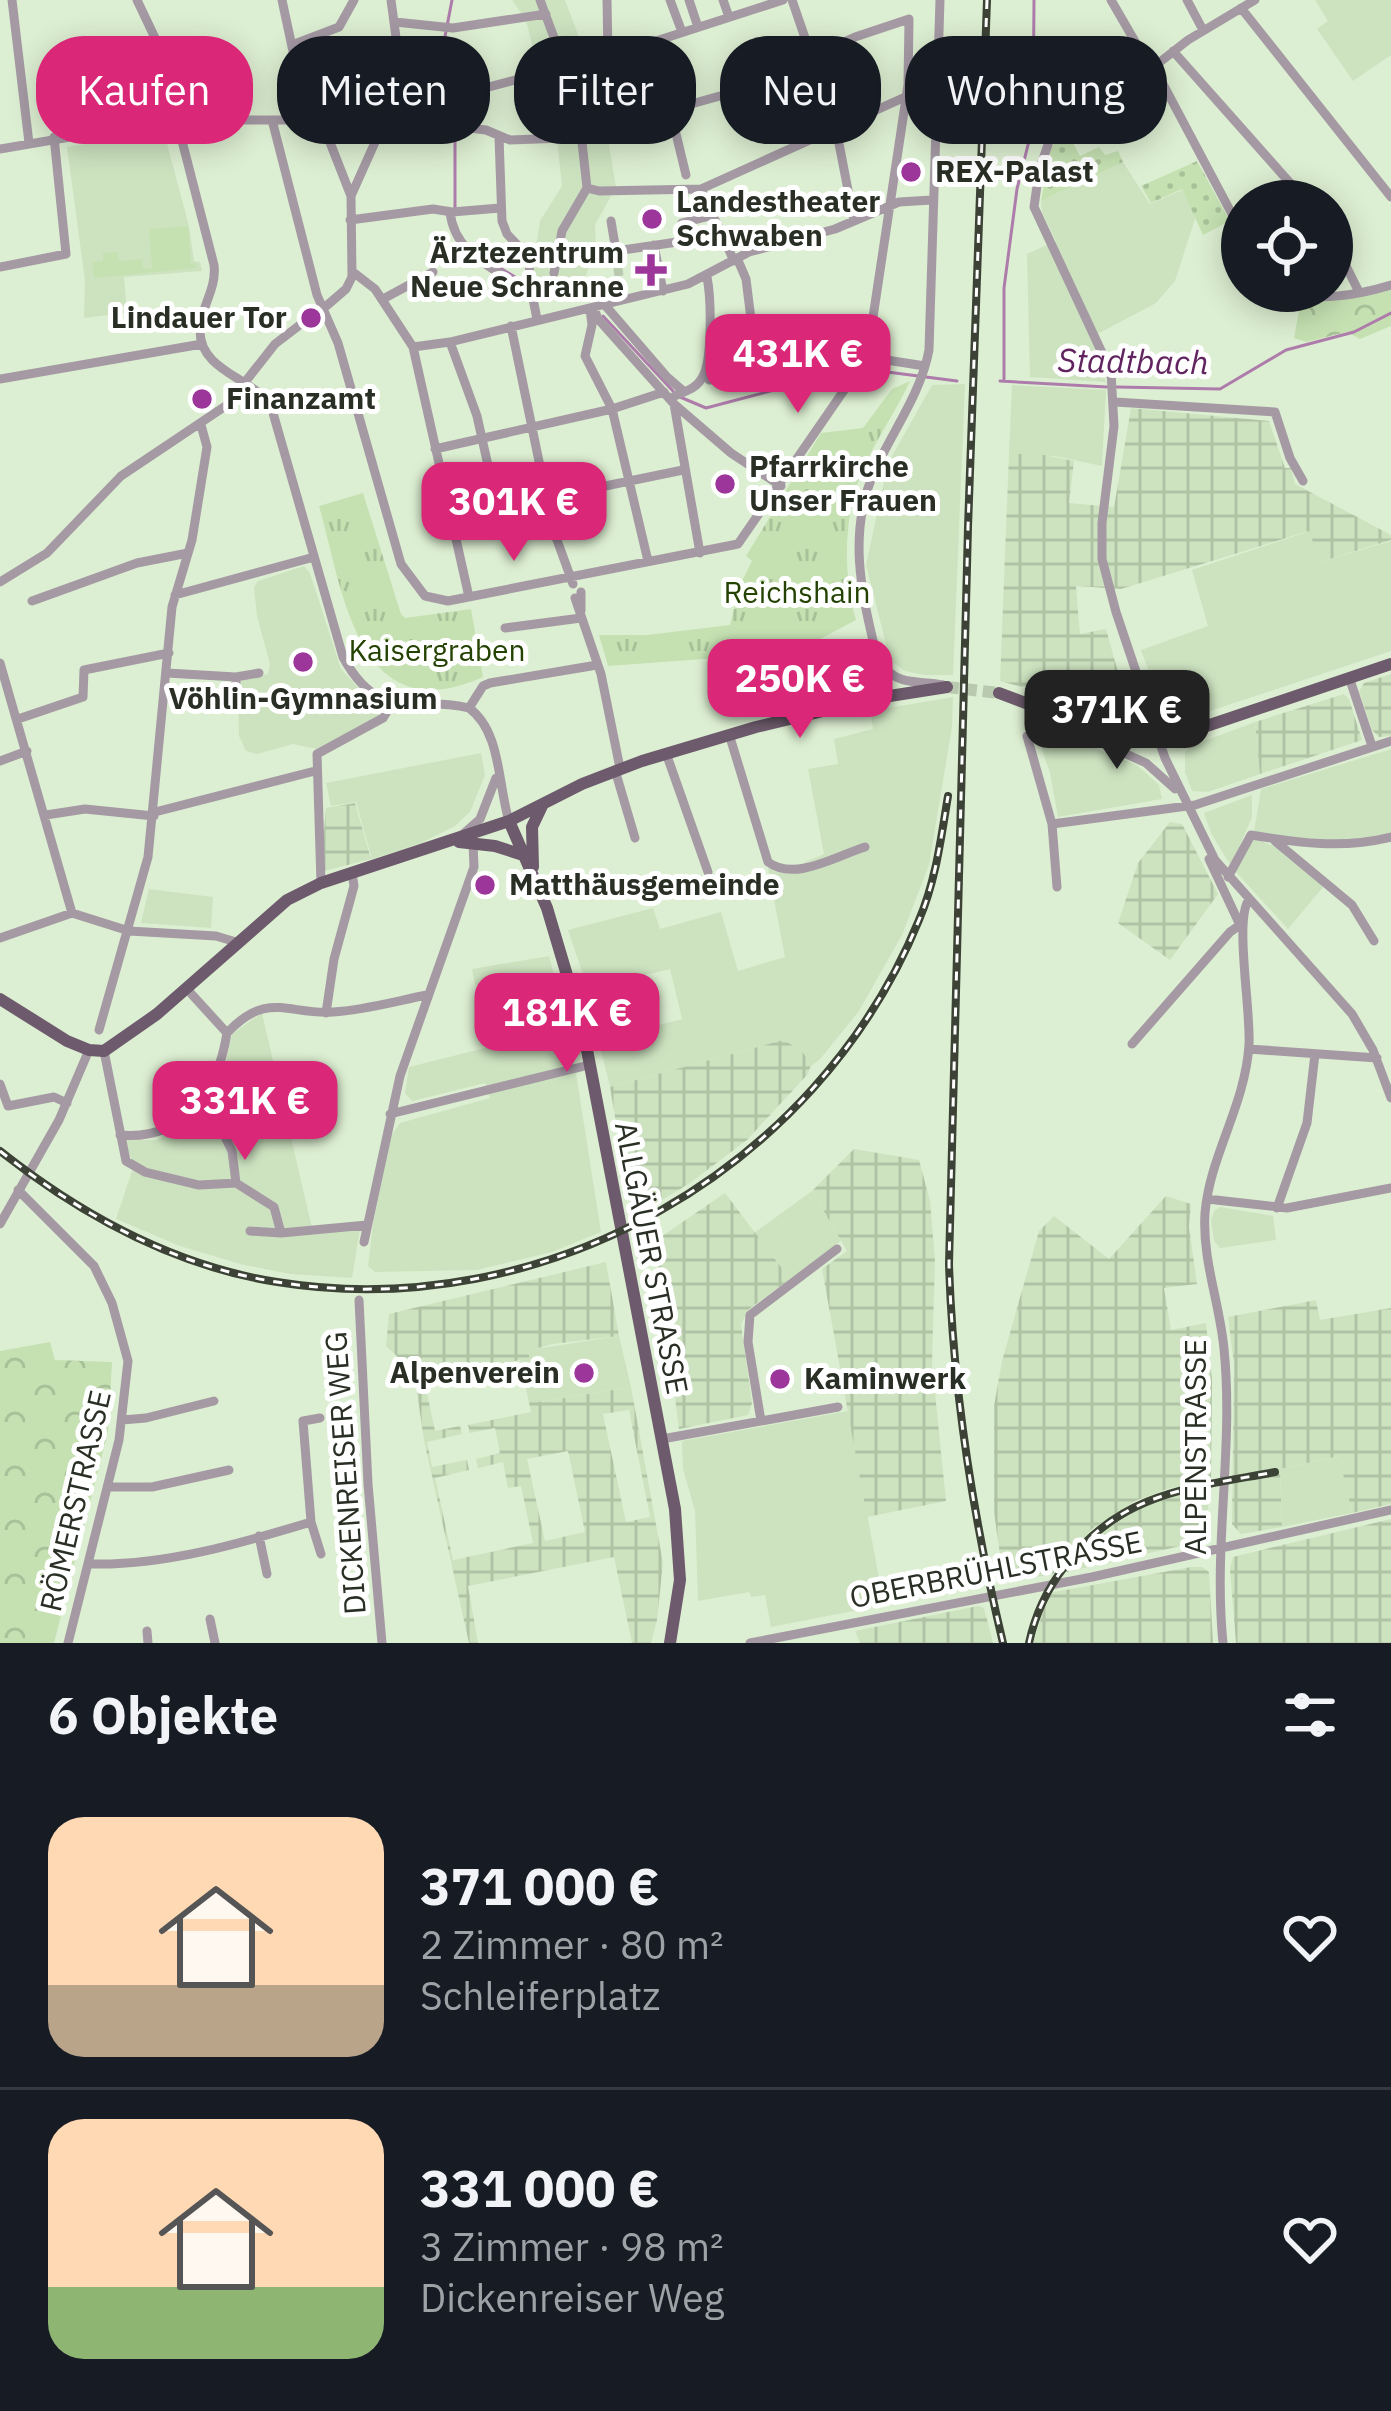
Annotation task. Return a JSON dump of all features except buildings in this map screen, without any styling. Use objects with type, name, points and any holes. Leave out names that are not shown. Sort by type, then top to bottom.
[{"type":"main road","points":[[999,693],[1089,727],[1157,735],[1189,733],[1391,664]]},
{"type":"main road","points":[[0,999],[96,1050],[126,1039],[287,901],[321,883],[454,842],[617,769],[666,753],[857,700],[947,687]]},
{"type":"main road","points":[[533,876],[532,827],[542,806]]},
{"type":"main road","name":"ALLGÄUER STRASSE","points":[[509,821],[558,943],[590,1065],[680,1544],[670,1643]]},
{"type":"main road","points":[[454,842],[523,855]]},
{"type":"street","points":[[12,0],[29,142]]},
{"type":"street","points":[[137,0],[154,36]]},
{"type":"street","points":[[282,0],[290,36]]},
{"type":"street","points":[[317,36],[339,28],[354,0]]},
{"type":"street","points":[[391,0],[395,36]]},
{"type":"street","points":[[541,0],[554,36]]},
{"type":"street","points":[[607,0],[608,36]]},
{"type":"street","points":[[670,0],[682,32]]},
{"type":"street","points":[[688,0],[698,27]]},
{"type":"street","points":[[723,0],[729,17]]},
{"type":"street","points":[[670,36],[763,3],[787,0],[803,36]]},
{"type":"street","points":[[886,696],[860,577],[863,508],[875,470],[923,373],[930,338],[940,0]]},
{"type":"street","points":[[1111,0],[1133,36]]},
{"type":"street","points":[[1186,0],[1203,30]]},
{"type":"street","points":[[1167,56],[1255,0]]},
{"type":"street","points":[[1241,8],[1391,197]]},
{"type":"street","points":[[395,22],[449,27],[546,14]]},
{"type":"street","points":[[272,120],[320,312],[338,343],[404,572],[430,598],[442,602],[576,587],[648,561],[742,542],[864,360],[908,85],[910,21],[905,17],[861,36]]},
{"type":"street","points":[[1173,51],[1287,180]]},
{"type":"street","points":[[1167,96],[1221,194]]},
{"type":"street","points":[[881,108],[904,98]]},
{"type":"street","points":[[253,120],[277,120]]},
{"type":"street","points":[[490,132],[514,139]]},
{"type":"street","points":[[500,137],[500,208],[507,234],[530,259],[537,319]]},
{"type":"street","points":[[0,149],[36,141]]},
{"type":"street","points":[[0,267],[66,254],[55,144]]},
{"type":"street","points":[[183,144],[215,272],[201,321],[202,344],[213,362],[271,406],[346,663],[367,687],[393,702],[469,708],[486,726],[509,821]]},
{"type":"street","points":[[331,144],[351,196]]},
{"type":"street","points":[[320,312],[346,289],[353,272],[351,196],[376,144]]},
{"type":"street","points":[[554,273],[562,231],[586,188],[582,144]]},
{"type":"street","points":[[678,144],[686,182]]},
{"type":"street","points":[[701,189],[801,144]]},
{"type":"street","points":[[839,144],[854,221]]},
{"type":"street","points":[[1049,144],[1033,202],[1103,350],[1114,392],[1102,523],[1102,559],[1111,598],[1165,758],[1240,925],[1132,1044]]},
{"type":"street","points":[[586,188],[598,191],[686,182],[701,189],[746,279],[757,367],[719,380],[705,375],[707,277]]},
{"type":"street","points":[[413,347],[688,284],[735,259],[907,200],[932,200]]},
{"type":"street","points":[[350,220],[433,209],[500,208]]},
{"type":"street","points":[[454,212],[452,229],[461,247],[531,289]]},
{"type":"street","points":[[611,221],[616,252],[684,241],[682,223],[714,215]]},
{"type":"street","points":[[654,245],[663,291]]},
{"type":"street","points":[[353,272],[363,276],[383,299],[413,347],[469,597]]},
{"type":"street","points":[[383,299],[433,272]]},
{"type":"street","points":[[1353,280],[1359,292]]},
{"type":"street","points":[[1353,292],[1391,285]]},
{"type":"street","points":[[596,307],[598,319],[730,453],[782,486]]},
{"type":"street","points":[[596,307],[657,367],[674,396],[700,553]]},
{"type":"street","points":[[596,307],[585,356],[612,409],[648,561]]},
{"type":"street","points":[[0,582],[47,553],[121,476],[227,405],[275,344],[304,321]]},
{"type":"street","points":[[515,325],[547,498],[597,665],[635,838]]},
{"type":"street","points":[[450,342],[491,479],[515,475]]},
{"type":"street","points":[[0,379],[202,344]]},
{"type":"street","points":[[864,360],[923,373]]},
{"type":"street","points":[[435,449],[674,396],[705,375]]},
{"type":"street","points":[[1114,392],[1275,412],[1289,458],[1303,481]]},
{"type":"street","points":[[99,1030],[129,931],[154,814],[174,596],[188,553],[207,446],[201,425]]},
{"type":"street","points":[[547,498],[683,470]]},
{"type":"street","points":[[32,602],[137,563],[188,553]]},
{"type":"street","points":[[174,596],[314,557]]},
{"type":"street","points":[[505,628],[580,617]]},
{"type":"street","points":[[18,719],[83,697],[84,670],[169,653]]},
{"type":"street","points":[[877,655],[897,679],[947,687]]},
{"type":"street","points":[[857,700],[872,681],[877,655]]},
{"type":"street","points":[[0,663],[72,913]]},
{"type":"street","points":[[469,708],[490,683],[597,665]]},
{"type":"street","points":[[167,673],[236,677],[259,673]]},
{"type":"street","points":[[236,677],[236,707]]},
{"type":"street","points":[[1349,677],[1372,746]]},
{"type":"street","points":[[321,883],[317,861],[322,816],[315,771],[319,752],[383,718],[393,702]]},
{"type":"street","points":[[1089,727],[1097,741],[1146,763],[1180,794]]},
{"type":"street","points":[[729,734],[768,862],[796,871],[865,847]]},
{"type":"street","points":[[1028,736],[1052,824],[1057,887]]},
{"type":"street","points":[[1052,824],[1185,806],[1391,741]]},
{"type":"street","points":[[0,761],[27,751]]},
{"type":"street","points":[[666,753],[708,872]]},
{"type":"street","points":[[46,815],[86,809],[154,814],[315,771]]},
{"type":"street","points":[[454,842],[480,819],[498,773]]},
{"type":"street","points":[[1228,878],[1249,836],[1356,845],[1391,837]]},
{"type":"street","points":[[1275,841],[1352,905],[1374,941]]},
{"type":"street","points":[[364,1242],[390,1114],[474,867],[473,843]]},
{"type":"street","points":[[1205,845],[1248,901],[1341,999],[1377,1058],[1391,1098]]},
{"type":"street","points":[[326,1013],[334,959],[354,886],[352,873]]},
{"type":"street","name":"ALPENSTRASSE","points":[[1223,1643],[1224,1349],[1206,1242],[1208,1199],[1239,1106],[1249,1049],[1250,999],[1240,925],[1248,901]]},
{"type":"street","points":[[1,934],[72,913],[129,931],[216,936],[236,942]]},
{"type":"street","points":[[186,988],[227,1033]]},
{"type":"street","points":[[120,1135],[150,1134],[179,1123],[205,1096],[222,1067],[227,1033],[257,1011],[272,1006],[326,1013],[427,995]]},
{"type":"street","points":[[1249,1049],[1377,1058]]},
{"type":"street","points":[[0,1224],[96,1050]]},
{"type":"street","points":[[96,1050],[126,1161],[145,1172],[199,1185],[236,1184],[274,1207],[281,1233]]},
{"type":"street","points":[[1277,1208],[1307,1123],[1315,1054]]},
{"type":"street","points":[[390,1114],[590,1065]]},
{"type":"street","points":[[0,1084],[8,1106],[54,1097],[67,1103]]},
{"type":"street","points":[[205,1096],[232,1151],[236,1184]]},
{"type":"street","points":[[1208,1199],[1277,1208],[1391,1188]]},
{"type":"street","name":"RÖMERSTRASSE","points":[[18,1190],[83,1250],[104,1283],[128,1361],[109,1487],[68,1643]]},
{"type":"street","points":[[250,1231],[367,1225]]},
{"type":"street","points":[[760,1421],[748,1342],[750,1315],[837,1250]]},
{"type":"street","name":"DICKENREISER WEG","points":[[359,1300],[382,1643]]},
{"type":"street","points":[[122,1420],[214,1401]]},
{"type":"street","points":[[662,1439],[838,1407]]},
{"type":"street","points":[[320,1418],[303,1421],[311,1522],[321,1554]]},
{"type":"street","points":[[109,1487],[152,1486],[229,1470]]},
{"type":"street","name":"OBERBRÜHLSTRASSE","points":[[750,1643],[1391,1510]]},
{"type":"street","points":[[91,1564],[157,1558],[311,1522]]},
{"type":"street","points":[[259,1536],[267,1574]]},
{"type":"street","points":[[210,1619],[214,1643]]},
{"type":"shaded area","points":[[512,0],[565,0],[578,36],[530,36],[526,20]]},
{"type":"shaded area","points":[[1315,0],[1391,0],[1391,55],[1353,81],[1317,29],[1328,21]]},
{"type":"shaded area","points":[[167,144],[194,261],[200,262],[202,271],[124,277],[127,313],[84,318],[85,281],[67,147]]},
{"type":"shaded area","points":[[557,144],[609,144],[616,187],[595,225],[596,247],[585,278],[531,278],[540,221],[562,186]]},
{"type":"shaded area","points":[[1123,162],[1150,204],[1182,190],[1196,216],[1175,281],[1156,303],[1092,337],[1106,382],[1030,377],[1027,254],[1056,241],[1041,201]]},
{"type":"shaded area","points":[[965,384],[953,675],[924,675],[905,671],[890,660],[866,565],[888,463],[932,385]]},
{"type":"shaded area","points":[[1012,385],[1106,390],[1102,466],[1054,456],[1009,454]]},
{"type":"shaded area","points":[[1131,408],[1269,421],[1295,484],[1391,535],[1391,540],[1320,562],[1309,531],[1121,589],[1076,586],[1080,634],[1106,629],[1123,690],[1119,706],[1072,705],[1071,687],[1022,687],[1000,681],[1009,454],[1074,461],[1069,503],[1114,507]]},
{"type":"shaded area","points":[[1310,531],[1320,562],[1391,541],[1391,651],[1192,717],[1165,715],[1141,650],[1208,626],[1192,570]]},
{"type":"shaded area","name":"Vöhlin-Gymnasium","points":[[304,566],[341,669],[378,709],[379,718],[316,749],[293,744],[257,754],[246,751],[239,736],[238,682],[268,674],[270,664],[254,587],[258,581]]},
{"type":"shaded area","points":[[1391,674],[1391,736],[1379,737],[1372,730],[1359,691],[1364,683]]},
{"type":"shaded area","points":[[1344,694],[1362,740],[1260,774],[1255,722]]},
{"type":"shaded area","points":[[953,697],[929,865],[902,935],[859,1011],[821,1058],[810,1067],[783,1040],[610,1087],[599,1041],[682,1019],[670,969],[588,989],[568,930],[653,908],[660,929],[721,912],[738,971],[785,957],[768,868],[794,867],[824,854],[808,769],[838,764],[834,739],[873,729],[870,711]]},
{"type":"shaded area","points":[[1030,715],[1137,765],[1159,785],[1162,799],[1058,817],[1050,773]]},
{"type":"shaded area","points":[[1255,722],[1260,774],[1208,792],[1192,791],[1185,752]]},
{"type":"shaded area","points":[[1391,749],[1391,834],[1353,843],[1278,840],[1254,832],[1261,789]]},
{"type":"shaded area","points":[[481,753],[485,775],[470,812],[455,826],[421,843],[372,859],[356,802],[331,806],[326,783]]},
{"type":"shaded area","points":[[1252,795],[1252,817],[1231,866],[1204,813]]},
{"type":"shaded area","points":[[355,803],[371,859],[324,871],[326,808]]},
{"type":"shaded area","points":[[1170,822],[1182,824],[1218,894],[1170,960],[1118,923],[1138,863]]},
{"type":"shaded area","points":[[1255,838],[1277,848],[1324,886],[1288,929],[1235,871]]},
{"type":"shaded area","points":[[149,889],[213,897],[211,928],[141,923]]},
{"type":"shaded area","points":[[549,956],[570,1035],[601,1232],[552,1252],[477,1270],[375,1272],[368,1266],[391,1136],[400,1123],[490,1098],[485,1083],[412,1101],[405,1093],[409,1067],[497,1045],[485,985],[475,985],[472,969]]},
{"type":"shaded area","points":[[262,1013],[313,1232],[360,1229],[352,1278],[290,1274],[240,1264],[116,1219],[134,1165],[124,1140],[157,1140],[196,1116],[214,1096],[223,1076],[232,1034]]},
{"type":"shaded area","points":[[783,1040],[801,1050],[811,1064],[808,1074],[747,1140],[690,1183],[647,1209],[640,1208],[622,1158],[610,1087]]},
{"type":"shaded area","points":[[854,1149],[919,1160],[930,1201],[935,1260],[932,1363],[946,1501],[867,1517],[822,1269],[847,1251],[812,1191]]},
{"type":"shaded area","points":[[812,1191],[841,1241],[790,1279],[754,1233]]},
{"type":"shaded area","points":[[725,1193],[790,1279],[749,1309],[741,1324],[752,1403],[748,1415],[679,1429],[655,1241]]},
{"type":"shaded area","points":[[1166,1196],[1191,1204],[1189,1227],[1197,1284],[1164,1288],[1171,1330],[1206,1323],[1212,1380],[1211,1480],[1135,1501],[1092,1529],[1053,1574],[1004,1583],[994,1512],[994,1406],[1039,1231],[1054,1216],[1109,1259]]},
{"type":"shaded area","points":[[1220,1207],[1273,1216],[1276,1240],[1220,1248],[1211,1221]]},
{"type":"shaded area","points":[[606,1262],[619,1336],[528,1351],[539,1402],[631,1387],[663,1563],[651,1643],[632,1643],[614,1557],[468,1586],[478,1643],[469,1643],[424,1440],[414,1372],[386,1346],[389,1314]],"holes":[[[520,1360],[531,1412],[468,1425],[470,1433],[495,1428],[500,1453],[476,1459],[478,1468],[503,1462],[508,1488],[521,1486],[533,1543],[453,1560],[435,1478],[469,1470],[467,1460],[432,1467],[427,1442],[462,1434],[460,1426],[435,1431],[423,1374]],[[629,1410],[650,1517],[626,1522],[603,1414]],[[568,1451],[585,1532],[545,1541],[527,1459]]]},
{"type":"shaded area","points":[[1316,1300],[1320,1320],[1391,1308],[1391,1504],[1352,1513],[1339,1456],[1280,1469],[1282,1527],[1241,1534],[1232,1524],[1234,1364],[1228,1317]]},
{"type":"shaded area","points":[[619,1336],[631,1387],[538,1402],[528,1350]]},
{"type":"shaded area","points":[[848,1411],[884,1605],[771,1627],[765,1595],[751,1597],[749,1592],[698,1601],[695,1511],[683,1469],[682,1441]]},
{"type":"shaded area","points":[[1340,1456],[1352,1513],[1282,1527],[1280,1469]]},
{"type":"shaded area","points":[[1209,1488],[1202,1541],[1062,1573],[1113,1521],[1153,1500]]},
{"type":"shaded area","points":[[1391,1519],[1391,1643],[1236,1643],[1233,1557]]},
{"type":"shaded area","points":[[1191,1567],[1209,1572],[1213,1643],[1033,1643],[1049,1593]]},
{"type":"shaded area","points":[[984,1608],[993,1643],[860,1643],[855,1631]]},
{"type":"green space","points":[[1054,144],[1074,144],[1080,156],[1099,147],[1105,155],[1118,151],[1123,162],[1041,201]]},
{"type":"green space","points":[[1197,161],[1221,205],[1221,226],[1203,235],[1182,189],[1151,203],[1141,186]]},
{"type":"green space","points":[[188,226],[191,263],[197,268],[94,278],[92,262],[103,261],[103,253],[117,252],[119,261],[142,259],[143,269],[152,268],[149,229]]},
{"type":"green space","points":[[1391,288],[1391,326],[1360,339],[1347,332],[1306,342],[1294,338],[1299,312],[1353,312],[1353,293]]},
{"type":"green space","name":"Reichshain","points":[[910,381],[867,460],[851,508],[847,565],[856,620],[771,661],[704,659],[608,666],[599,635],[647,635],[730,625],[739,587],[752,561],[746,556],[821,433],[863,428],[892,389]]},
{"type":"green space","name":"Kaisergraben","points":[[363,493],[401,614],[405,618],[471,609],[483,677],[441,689],[408,686],[382,670],[363,644],[348,612],[319,506]]},
{"type":"green space","points":[[50,1342],[55,1360],[112,1362],[108,1432],[54,1643],[0,1643],[0,1351]]},
{"type":"waterway","name":"Stadtbach","points":[[445,36],[452,0]]},
{"type":"waterway","points":[[1004,379],[1004,288],[1017,189],[1033,125],[1034,0]]},
{"type":"waterway","name":"Stadtbach","points":[[455,144],[455,210]]},
{"type":"waterway","name":"Stadtbach","points":[[487,260],[525,283]]},
{"type":"waterway","name":"Stadtbach","points":[[1117,387],[1220,389],[1286,350],[1354,332],[1391,313]]},
{"type":"waterway","name":"Stadtbach","points":[[603,316],[673,391]]},
{"type":"waterway","name":"Stadtbach","points":[[680,397],[706,408],[854,369]]},
{"type":"waterway","name":"Stadtbach","points":[[864,369],[957,381]]},
{"type":"waterway","name":"Stadtbach","points":[[1000,381],[1107,387]]},
{"type":"tunnel","points":[[616,254],[619,276]]},
{"type":"tunnel","points":[[947,687],[999,693]]},
{"type":"railway","points":[[987,0],[949,1264],[966,1455],[1003,1643]]},
{"type":"railway","points":[[0,1151],[63,1196],[130,1235],[202,1264],[277,1282],[377,1289],[476,1279],[571,1252],[660,1211],[741,1156],[813,1088],[873,1009],[919,920],[934,874],[948,796]]},
{"type":"railway","points":[[1029,1643],[1042,1603],[1059,1575],[1086,1541],[1109,1522],[1159,1497],[1275,1472]]},
{"type":"place","name":"REX-Palast","points":[[911,172]]},
{"type":"place","name":"Landestheater Schwaben","points":[[652,219]]},
{"type":"place","name":"Ärztezentrum Neue Schranne","points":[[651,270]]},
{"type":"place","name":"Lindauer Tor","points":[[311,318]]},
{"type":"place","name":"Finanzamt","points":[[202,399]]},
{"type":"place","name":"Pfarrkirche Unser Frauen","points":[[725,484]]},
{"type":"place","name":"Vöhlin-Gymnasium","points":[[303,662]]},
{"type":"place","name":"Matthäusgemeinde","points":[[485,885]]},
{"type":"place","name":"Alpenverein","points":[[584,1373]]},
{"type":"place","name":"Kaminwerk","points":[[780,1379]]}]
